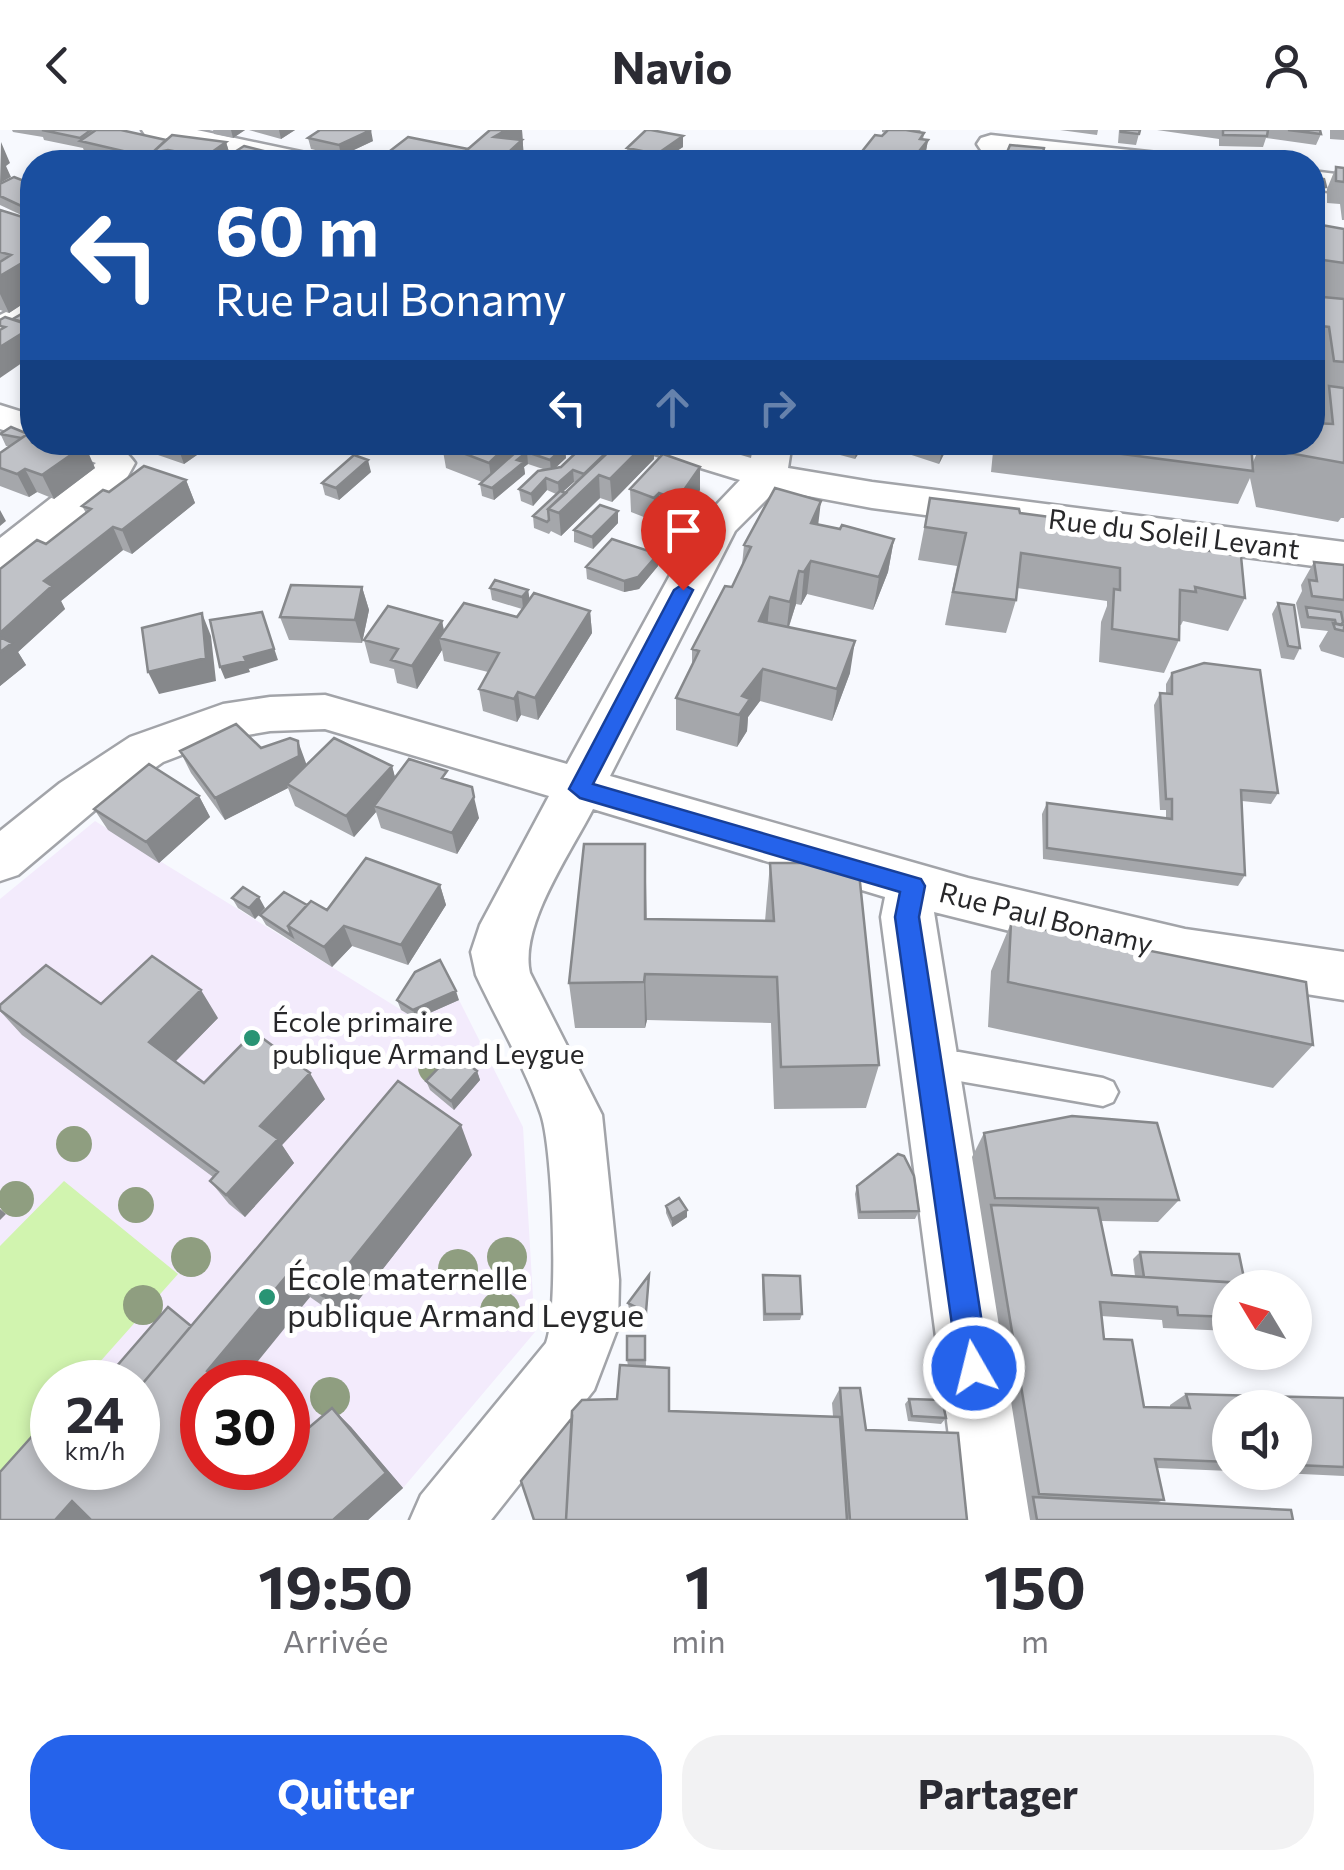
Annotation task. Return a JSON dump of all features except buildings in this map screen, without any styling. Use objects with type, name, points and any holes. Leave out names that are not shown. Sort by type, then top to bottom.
[{"type":"street","points":[[156,130],[249,150]]},
{"type":"street","points":[[279,150],[309,130]]},
{"type":"street","points":[[989,145],[1039,150]]},
{"type":"street","points":[[0,558],[110,474],[116,463],[110,455]]},
{"type":"street","name":"Rue du Soleil Levant","points":[[743,455],[770,459],[872,495],[1344,556]]},
{"type":"street","points":[[446,1520],[570,1366],[586,1328],[587,1280],[572,1116],[503,976],[498,952],[507,925],[718,524],[770,459]]},
{"type":"street","name":"Rue Paul Bonamy","points":[[0,860],[103,775],[166,738],[216,720],[271,712],[325,712],[913,886],[1186,952],[1344,976]]},
{"type":"street","points":[[913,886],[907,917],[996,1520]]},
{"type":"lane","points":[[929,1065],[960,1065],[1102,1092]]},
{"type":"shaded area","points":[[95,821],[416,1019],[459,1000],[523,1127],[535,1332],[403,1488],[368,1520],[0,1520],[0,899]]},
{"type":"green space","points":[[64,1181],[178,1274],[102,1360],[30,1360],[30,1441],[0,1475],[0,1246]]},
{"type":"place","name":"École primaire publique Armand Leygue","points":[[252,1038]]},
{"type":"place","name":"École maternelle publique Armand Leygue","points":[[267,1297]]},
{"type":"route","points":[[683,590],[580,789],[913,886],[907,917],[974,1368]]}]
